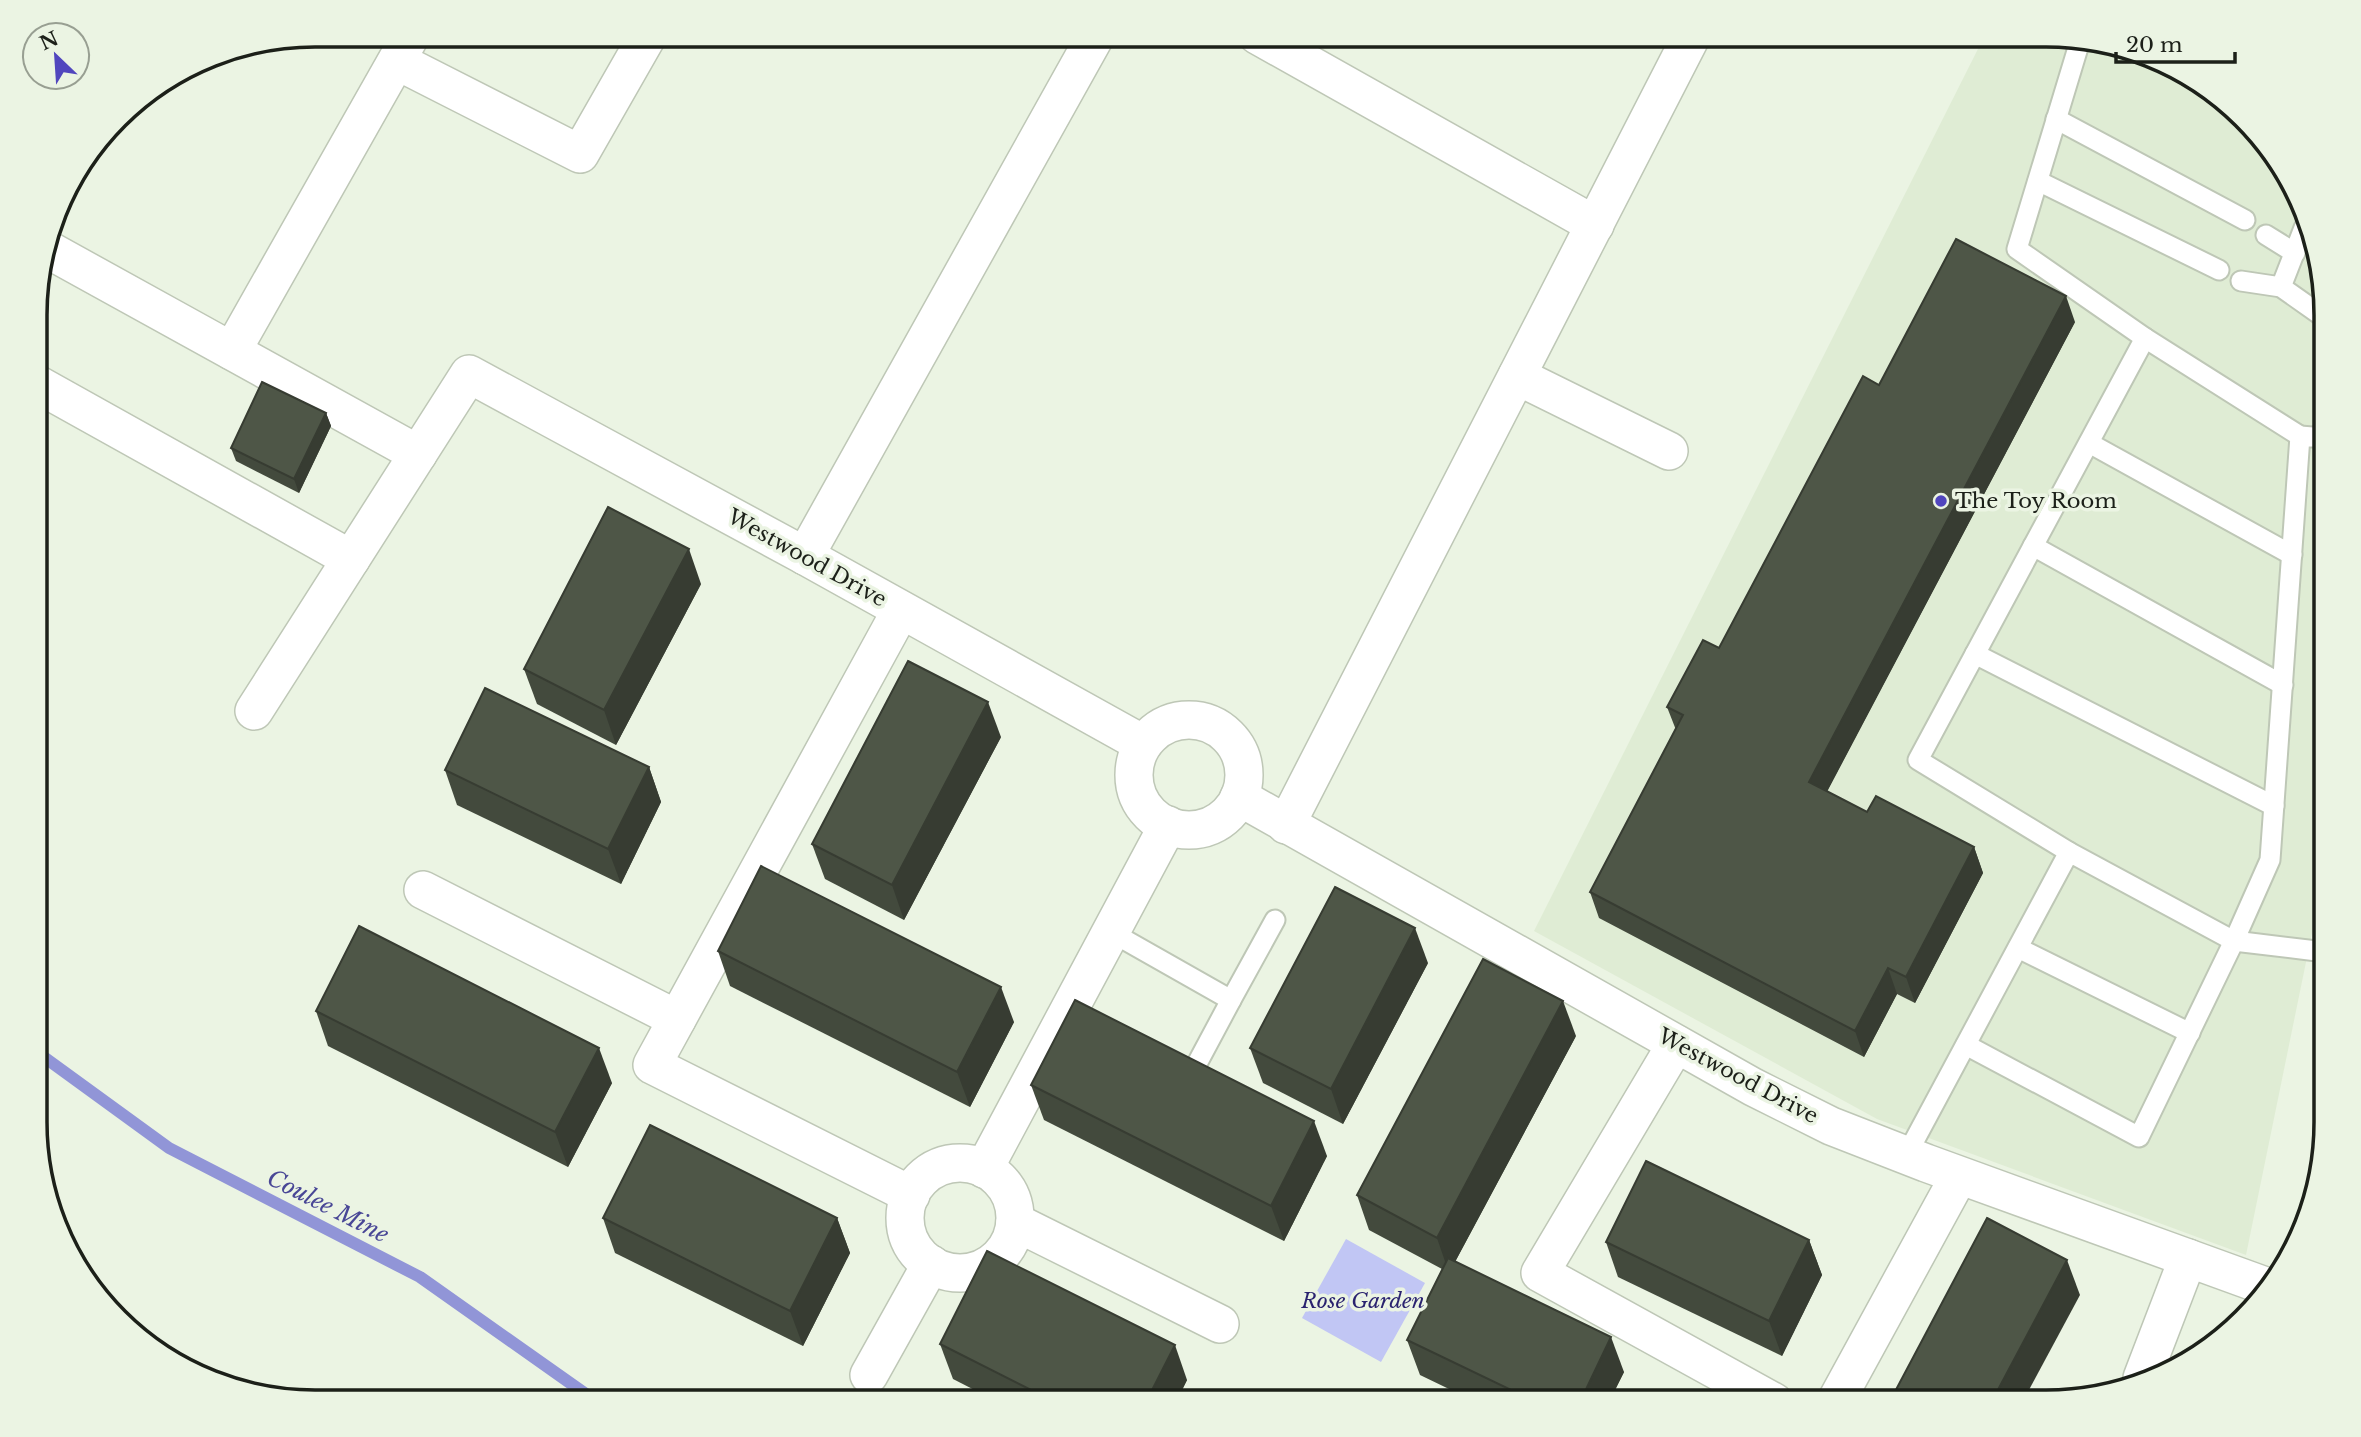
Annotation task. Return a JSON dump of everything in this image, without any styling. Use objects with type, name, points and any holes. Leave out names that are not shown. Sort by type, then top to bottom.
[{"type":"street","points":[[232,351],[404,48],[580,154],[641,47]]},
{"type":"street","points":[[805,556],[1089,47]]},
{"type":"street","points":[[1278,47],[1595,225]]},
{"type":"street","points":[[1286,825],[1686,47]]},
{"type":"street","points":[[54,253],[418,454],[254,711]]},
{"type":"street","name":"Westwood Drive","points":[[418,454],[469,374],[805,556],[1143,744]]},
{"type":"street","points":[[1517,376],[1669,451]]},
{"type":"street","points":[[47,390],[351,559]]},
{"type":"street","points":[[901,610],[652,1065],[911,1195]]},
{"type":"street","points":[[1188,720],[1205,722],[1221,730],[1234,743],[1242,760],[1244,779],[1239,797],[1228,813],[1213,824],[1196,829],[1177,829],[1160,821],[1146,810],[1133,778],[1143,744],[1155,731],[1170,723],[1188,720]]},
{"type":"street","name":"Westwood Drive","points":[[1239,797],[1753,1087],[1832,1126],[1906,1156],[2259,1284]]},
{"type":"street","points":[[984,1169],[1168,825]]},
{"type":"street","points":[[423,890],[677,1018]]},
{"type":"street","points":[[1676,1044],[1540,1273],[1752,1390]]},
{"type":"street","points":[[959,1163],[984,1169],[1005,1186],[1014,1203],[1015,1222],[1010,1240],[1000,1256],[985,1267],[967,1272],[948,1272],[917,1253],[908,1238],[905,1221],[907,1203],[914,1187],[926,1174],[942,1166],[959,1163]]},
{"type":"street","points":[[1843,1390],[1959,1175]]},
{"type":"street","points":[[1015,1222],[1220,1324]]},
{"type":"street","points":[[2145,1370],[2188,1258]]},
{"type":"street","points":[[869,1375],[931,1264]]},
{"type":"lane","points":[[2077,50],[2017,249],[2145,338],[2300,436],[2314,437]]},
{"type":"lane","points":[[2056,119],[2245,219]]},
{"type":"lane","points":[[2038,181],[2219,270]]},
{"type":"lane","points":[[2266,234],[2295,253]]},
{"type":"lane","points":[[2281,287],[2302,235]]},
{"type":"lane","points":[[2241,281],[2281,287],[2314,310]]},
{"type":"lane","points":[[2145,338],[1918,761],[2068,852],[2234,942],[2314,951]]},
{"type":"lane","points":[[1966,1045],[2140,1137],[2234,942],[2270,860],[2300,436]]},
{"type":"lane","points":[[2089,443],[2292,555]]},
{"type":"lane","points":[[2033,545],[2283,685]]},
{"type":"lane","points":[[1975,654],[2274,806]]},
{"type":"lane","points":[[1906,1156],[2068,852]]},
{"type":"lane","points":[[1192,1073],[1275,920]]},
{"type":"lane","points":[[1111,932],[1231,1000]]},
{"type":"lane","points":[[2018,948],[2190,1033]]},
{"type":"shaded area","points":[[1979,47],[2063,48],[2115,56],[2180,83],[2209,103],[2235,126],[2258,152],[2286,197],[2300,229],[2309,263],[2314,316],[2314,914],[2246,1255],[1877,1119],[1534,931]]},
{"type":"green space","name":"Rose Garden","points":[[1346,1239],[1425,1283],[1381,1362],[1302,1318]]},
{"type":"building","points":[[1956,239],[2066,296],[1809,782],[1867,812],[1876,796],[1974,847],[1906,977],[1888,968],[1855,1031],[1590,892],[1683,715],[1667,707],[1703,640],[1719,648],[1863,376],[1879,385]]},
{"type":"building","points":[[262,382],[326,413],[294,479],[231,448]]},
{"type":"building","points":[[608,507],[689,549],[604,710],[524,669]]},
{"type":"building","points":[[908,661],[988,702],[892,885],[812,844]]},
{"type":"building","points":[[485,688],[649,767],[608,849],[445,770]]},
{"type":"building","points":[[761,866],[1001,987],[957,1072],[718,951]]},
{"type":"building","points":[[1335,887],[1415,928],[1331,1089],[1250,1048]]},
{"type":"building","points":[[359,926],[599,1048],[555,1132],[316,1011]]},
{"type":"building","points":[[1483,959],[1563,1001],[1437,1238],[1357,1195]]},
{"type":"building","points":[[1075,1000],[1314,1121],[1271,1206],[1031,1085]]},
{"type":"building","points":[[650,1125],[837,1218],[790,1311],[603,1218]]},
{"type":"building","points":[[1646,1161],[1809,1240],[1769,1321],[1606,1242]]},
{"type":"building","points":[[1987,1218],[2067,1260],[1998,1390],[1896,1390]]},
{"type":"building","points":[[987,1251],[1175,1345],[1152,1390],[1031,1390],[940,1344]]},
{"type":"building","points":[[1448,1258],[1611,1337],[1586,1390],[1511,1390],[1407,1340]]},
{"type":"waterway","name":"Coulee Mine","points":[[47,1059],[169,1148],[420,1277],[580,1390]]},
{"type":"place","name":"The Toy Room","points":[[1941,501]]}]
